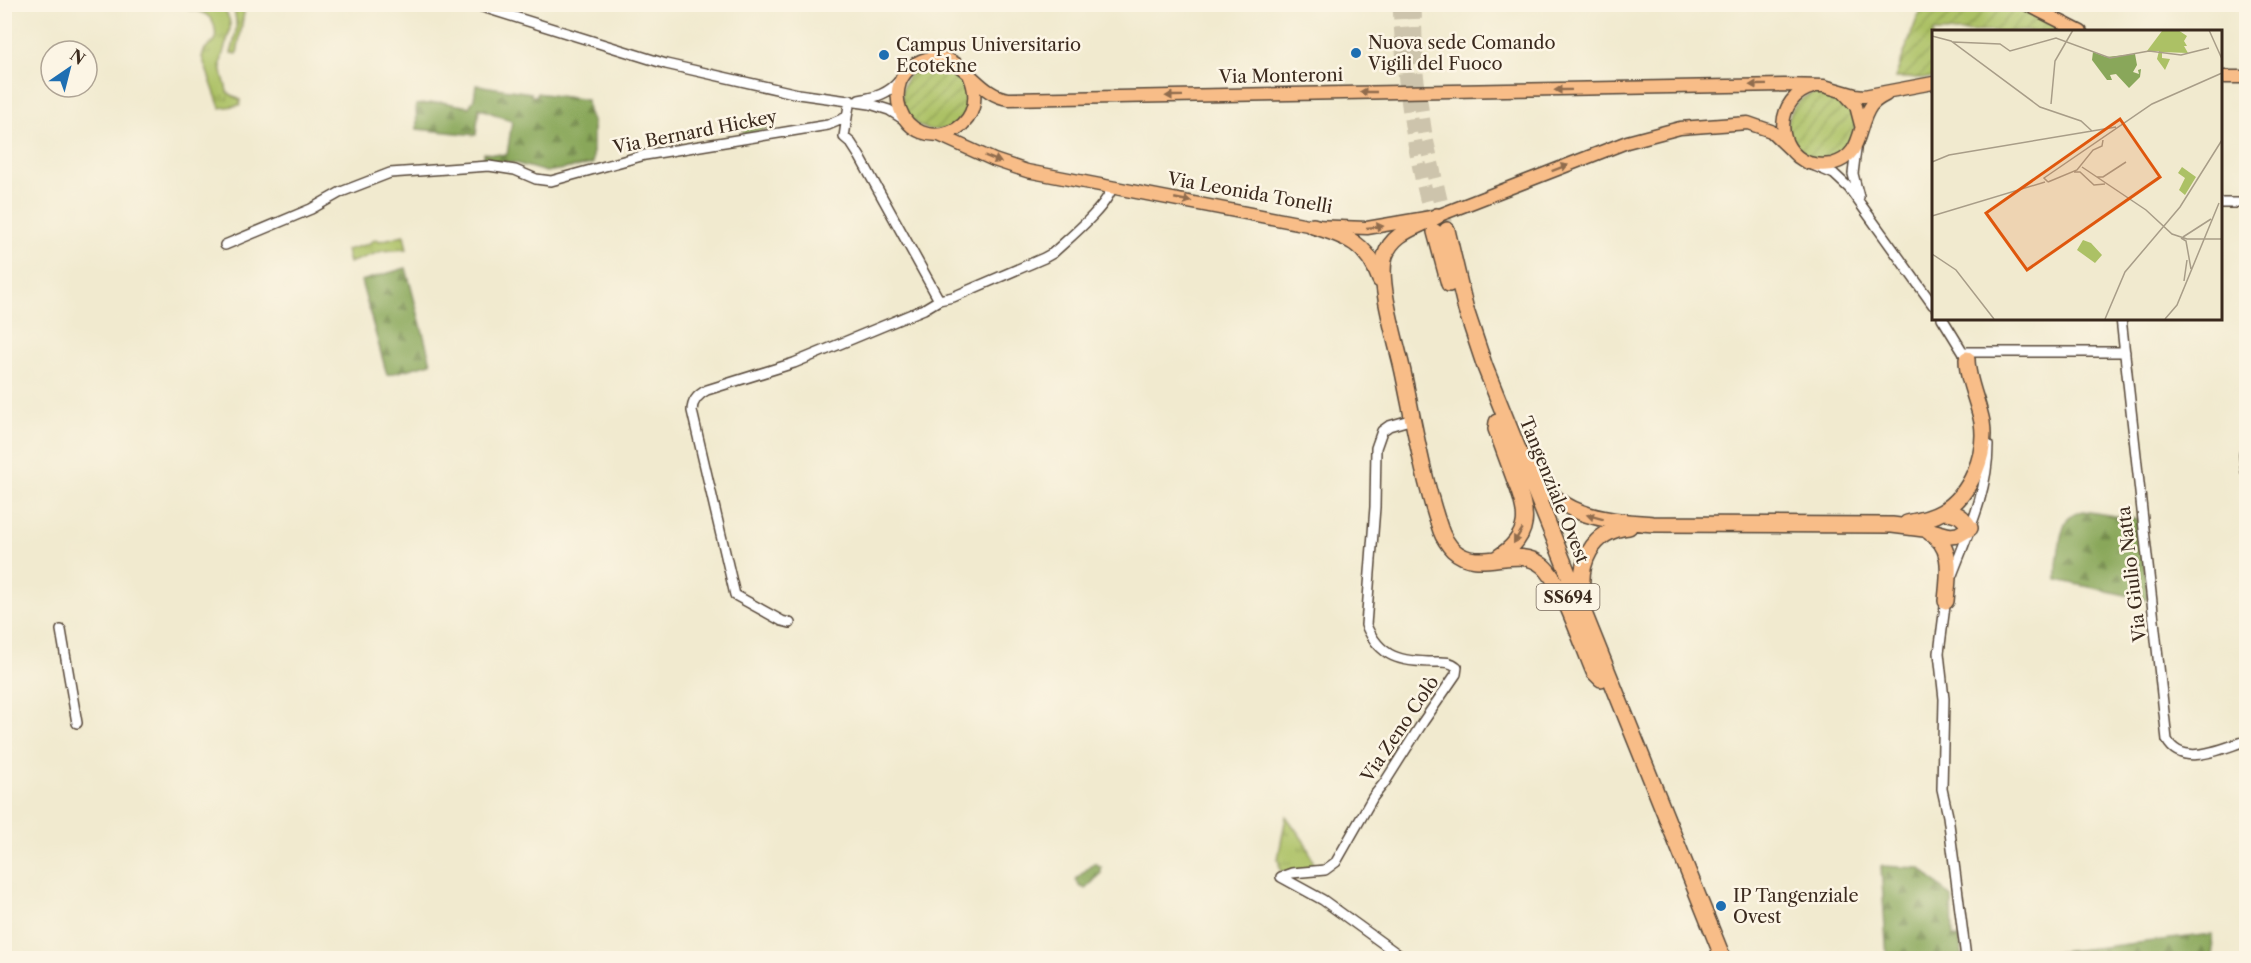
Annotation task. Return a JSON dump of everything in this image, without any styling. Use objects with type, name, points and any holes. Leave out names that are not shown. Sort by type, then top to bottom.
[{"type":"highway","points":[[1437,216],[1404,231],[1388,247],[1383,265],[1385,290],[1413,419],[1442,533],[1454,550],[1474,561],[1490,561],[1497,558],[1511,548],[1523,530],[1526,511],[1496,429],[1497,422]]},
{"type":"highway","points":[[1313,226],[1340,234],[1359,245],[1370,258],[1385,290]]},
{"type":"highway","name":"Tangenziale Ovest","points":[[1715,958],[1606,682],[1485,367],[1441,231],[1462,326],[1497,422],[1606,682],[1724,958]]},
{"type":"highway","points":[[1892,525],[1928,518],[1942,512],[1964,491],[1972,478],[1981,452],[1982,423],[1966,356]]},
{"type":"highway","points":[[1485,367],[1494,380],[1535,474],[1549,492],[1568,507],[1601,520],[1653,524],[1892,525],[1924,529],[1950,536],[1958,535],[1970,528],[1957,513],[1942,512]]},
{"type":"highway","points":[[1497,558],[1532,559],[1551,574],[1594,672],[1606,682],[1611,673],[1584,599],[1582,569],[1591,547],[1601,537],[1624,527],[1653,524]]},
{"type":"highway","points":[[1924,529],[1941,542],[1948,554],[1946,601]]},
{"type":"main road","points":[[2026,4],[2077,30]]},
{"type":"main road","name":"Via Monteroni","points":[[904,74],[920,61],[942,58],[963,68],[970,77],[992,94],[1009,99],[1784,85],[1831,87],[1864,96],[1932,83]]},
{"type":"main road","points":[[904,74],[897,98],[902,114],[916,130],[939,135],[960,127],[973,109],[975,98],[970,77]]},
{"type":"main road","points":[[2221,77],[2247,77]]},
{"type":"main road","points":[[1817,87],[1800,93],[1787,106],[1783,133],[1791,150],[1808,162],[1817,165],[1836,162],[1852,151],[1857,143]]},
{"type":"main road","name":"Via Monteroni","points":[[1857,143],[1872,105],[1897,89]]},
{"type":"main road","points":[[1843,92],[1856,106],[1861,129]]},
{"type":"main road","name":"Via Leonida Tonelli","points":[[939,135],[994,160],[1027,171],[1313,226],[1367,228],[1437,216],[1628,142],[1660,132],[1707,125],[1748,123],[1770,131],[1791,150]]},
{"type":"street","points":[[473,4],[666,64],[798,94],[852,100],[889,110],[907,121]]},
{"type":"street","points":[[852,100],[883,94],[890,90],[904,74]]},
{"type":"street","points":[[852,100],[844,137],[860,157],[939,300]]},
{"type":"street","name":"Via Bernard Hickey","points":[[225,245],[311,209],[341,192],[390,173],[489,166],[515,170],[536,179],[551,182],[645,155],[828,125],[848,117]]},
{"type":"street","points":[[1857,143],[1853,165],[1855,184],[1867,212]]},
{"type":"street","points":[[1808,162],[1834,174],[1842,181],[1867,212],[1932,304]]},
{"type":"street","points":[[790,623],[782,621],[735,595],[694,417],[694,403],[698,395],[707,390],[794,363],[1053,253],[1103,205],[1112,187]]},
{"type":"street","points":[[2221,203],[2247,203]]},
{"type":"street","points":[[1943,320],[1966,356],[1979,388],[1987,424],[1988,448],[1984,486],[1952,576],[1946,601],[1939,653],[1944,699],[1942,789],[1948,816],[1966,958]]},
{"type":"street","name":"Via Giulio Natta","points":[[2121,320],[2167,740],[2176,750],[2193,754],[2206,754],[2247,741]]},
{"type":"street","points":[[1966,356],[2125,352]]},
{"type":"street","name":"Via Zeno Colò","points":[[1403,958],[1323,900],[1281,877],[1288,873],[1325,870],[1336,862],[1373,797],[1456,674],[1456,667],[1449,663],[1412,661],[1392,656],[1374,641],[1366,625],[1375,507],[1376,448],[1382,431],[1389,426],[1413,419]]},
{"type":"street","points":[[2247,446],[2244,454],[2247,472]]},
{"type":"street","points":[[60,630],[77,723]]},
{"type":"green space","points":[[189,5],[220,5],[226,13],[230,27],[221,67],[227,92],[240,100],[240,105],[220,108],[202,57],[205,49],[215,41],[215,28],[210,18],[201,12],[189,10]]},
{"type":"green space","points":[[232,5],[244,5],[245,7],[237,54],[231,53],[236,29],[236,17]]},
{"type":"green space","points":[[1922,5],[2017,5],[2072,30],[1932,30],[1932,78],[1895,78]]},
{"type":"green space","points":[[936,62],[949,65],[960,72],[967,83],[970,96],[967,109],[960,120],[949,127],[936,130],[923,127],[912,120],[905,109],[902,96],[905,83],[912,72],[923,65]]},
{"type":"green space","points":[[476,85],[531,93],[531,96],[536,96],[537,93],[587,100],[588,111],[593,123],[593,164],[546,172],[515,163],[484,161],[484,153],[507,155],[512,121],[479,108],[476,135],[417,129],[416,105],[442,102],[469,107],[474,99]]},
{"type":"green space","points":[[1829,92],[1841,98],[1850,107],[1856,119],[1854,139],[1846,150],[1829,160],[1815,160],[1798,150],[1790,139],[1788,119],[1798,102],[1809,94]]},
{"type":"green space","points":[[752,122],[775,125],[775,128],[743,135],[743,123],[751,124]]},
{"type":"green space","points":[[404,235],[407,249],[382,251],[349,263],[346,250],[368,244],[376,239],[380,241]]},
{"type":"green space","points":[[406,268],[431,363],[387,375],[361,281]]},
{"type":"green space","points":[[2083,511],[2140,520],[2148,600],[2057,580],[2063,529],[2069,517]]},
{"type":"green space","points":[[1286,816],[1306,844],[1316,869],[1281,872],[1278,859]]},
{"type":"green space","points":[[1094,863],[1101,867],[1101,873],[1086,889],[1079,886],[1076,879]]},
{"type":"green space","points":[[1881,866],[1920,868],[1952,898],[1953,937],[1959,937],[1963,958],[1887,958]]},
{"type":"green space","points":[[2212,934],[2213,958],[2053,958],[2053,953]]},
{"type":"tunnel","points":[[1400,4],[1411,118],[1435,229]]},
{"type":"tunnel","points":[[1414,4],[1416,74],[1425,135],[1447,230]]},
{"type":"place","name":"Nuova sede Comando Vigili del Fuoco","points":[[1356,53]]},
{"type":"place","name":"Campus Universitario Ecotekne","points":[[884,55]]},
{"type":"place","name":"IP Tangenziale Ovest","points":[[1721,906]]}]
